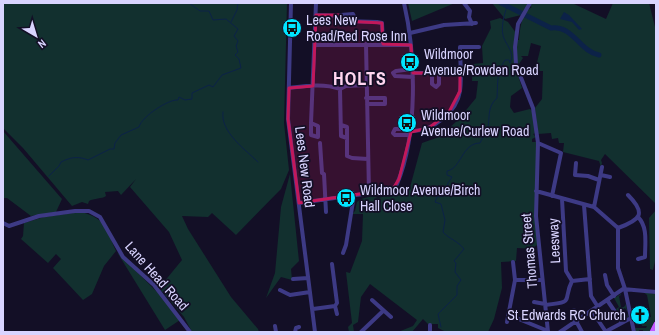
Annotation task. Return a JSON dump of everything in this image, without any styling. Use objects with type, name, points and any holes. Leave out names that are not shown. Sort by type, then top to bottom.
[{"type":"main road","points":[[652,332],[656,324]]},
{"type":"street","name":"Lees New Road","points":[[291,3],[288,119],[315,332]]},
{"type":"street","points":[[311,123],[316,3]]},
{"type":"street","points":[[298,203],[326,198],[389,191],[395,187],[401,173],[410,132],[413,73],[410,33],[404,3]]},
{"type":"street","points":[[410,33],[444,25],[474,24],[469,17],[470,11],[464,3]]},
{"type":"street","name":"Thomas Street","points":[[530,3],[518,24],[515,47],[516,65],[532,108],[538,143],[536,216],[548,331]]},
{"type":"street","points":[[316,15],[339,15],[343,16],[344,21],[382,23],[383,44]]},
{"type":"street","points":[[366,44],[369,194]]},
{"type":"street","points":[[315,45],[411,45]]},
{"type":"street","points":[[410,132],[429,128],[449,112],[456,102],[460,91],[460,47],[479,47]]},
{"type":"street","points":[[413,73],[460,72]]},
{"type":"street","points":[[432,73],[432,84],[436,87],[439,84],[439,73]]},
{"type":"street","points":[[289,88],[333,86],[340,89],[346,86],[366,85]]},
{"type":"street","points":[[340,89],[341,136],[347,138],[347,156],[352,158],[368,159]]},
{"type":"street","points":[[366,98],[385,98],[385,104],[366,104]]},
{"type":"street","points":[[320,143],[320,162],[322,163],[322,174],[324,174],[326,212]]},
{"type":"street","points":[[538,143],[550,150],[560,152],[552,196]]},
{"type":"street","points":[[576,163],[575,175],[600,178],[610,177]]},
{"type":"street","points":[[594,208],[602,167]]},
{"type":"street","points":[[536,191],[594,208],[618,228]]},
{"type":"street","points":[[343,253],[346,245],[354,195]]},
{"type":"street","points":[[618,228],[634,222],[640,211],[638,206],[628,195]]},
{"type":"street","name":"Leesway","points":[[545,305],[564,302],[568,297],[572,281],[567,273],[562,199]]},
{"type":"street","points":[[584,205],[591,296],[598,307]]},
{"type":"street","name":"Lane Head Road","points":[[3,223],[9,226],[38,216],[75,211],[90,211],[100,217],[123,258],[154,285],[190,332]]},
{"type":"street","points":[[638,216],[644,223],[646,236],[645,257],[638,259]]},
{"type":"street","points":[[618,228],[618,268],[625,289],[634,332]]},
{"type":"street","points":[[507,322],[515,280],[513,262]]},
{"type":"street","points":[[332,264],[338,300],[335,306],[337,314]]},
{"type":"street","points":[[605,275],[607,285],[614,296]]},
{"type":"street","points":[[293,279],[308,278]]},
{"type":"street","points":[[572,281],[590,279]]},
{"type":"street","points":[[515,280],[542,280]]},
{"type":"street","points":[[560,332],[625,289],[656,292]]},
{"type":"street","points":[[280,290],[290,295],[310,292]]},
{"type":"street","points":[[372,300],[391,317]]},
{"type":"street","points":[[607,300],[622,322]]},
{"type":"street","points":[[534,302],[545,305]]},
{"type":"street","points":[[313,309],[335,306]]},
{"type":"street","points":[[574,310],[576,321],[582,332]]},
{"type":"street","points":[[360,332],[384,311]]},
{"type":"street","points":[[592,311],[606,332],[631,318]]},
{"type":"street","points":[[509,315],[548,331]]},
{"type":"street","points":[[430,325],[430,332]]},
{"type":"street","points":[[275,326],[276,332]]},
{"type":"street","points":[[295,332],[296,328],[299,327]]},
{"type":"highlighted area","points":[[316,15],[339,15],[344,21],[382,23],[383,44],[411,45],[413,73],[460,73],[460,91],[449,112],[429,128],[411,132],[399,179],[393,189],[299,203],[288,119],[289,88],[313,86]]},
{"type":"green space","points":[[3,3],[287,3],[284,123],[289,170],[281,189],[236,235],[212,213],[208,217],[182,216],[188,229],[231,297],[259,332],[192,332],[184,317],[159,288],[182,260],[169,232],[130,187],[136,179],[121,195],[118,191],[105,192],[106,196],[91,200],[88,204],[82,202],[72,206],[23,148],[3,128]]},
{"type":"green space","points":[[408,3],[455,3],[412,21]]},
{"type":"green space","points":[[492,3],[528,3],[521,15],[505,19]]},
{"type":"green space","points":[[532,3],[572,3],[606,19],[613,3],[649,3],[656,31],[656,204],[605,154],[601,160],[601,167],[599,161],[563,152],[564,143],[559,143],[558,138],[552,139],[551,133],[538,134],[535,108],[542,99],[543,71],[535,71],[541,46],[531,43],[528,56],[521,56],[523,58],[519,64],[517,63],[516,40],[519,40],[523,17],[532,7],[530,6]]},
{"type":"green space","points":[[500,18],[508,22],[516,33],[514,40],[514,54],[522,88],[511,96],[510,107],[514,113],[530,109],[533,112],[536,133],[533,134],[536,137],[532,139],[532,142],[536,142],[538,245],[535,246],[535,249],[517,248],[516,261],[501,262],[502,288],[494,319],[488,332],[446,332],[438,328],[438,324],[428,324],[423,319],[412,332],[398,332],[413,326],[417,320],[370,284],[361,297],[358,322],[353,325],[354,332],[349,332],[348,327],[352,323],[346,272],[350,273],[362,241],[363,214],[352,214],[355,211],[357,202],[367,197],[378,198],[401,192],[403,189],[409,191],[422,143],[439,137],[458,120],[476,98],[478,81],[472,81],[473,64],[483,63],[482,46],[491,28],[490,21]]},
{"type":"green space","points":[[3,131],[62,199],[56,212],[31,216],[7,198],[3,198]]},
{"type":"green space","points":[[290,174],[299,261],[291,269],[292,280],[281,277],[266,298],[275,273],[281,207]]},
{"type":"green space","points":[[656,210],[656,257],[653,270],[650,269],[649,218]]},
{"type":"green space","points":[[81,212],[96,218],[101,222],[116,251],[104,266],[92,294],[83,300],[53,268],[61,259],[56,254],[48,263],[21,239],[23,236],[24,223],[44,217]]},
{"type":"green space","points":[[117,252],[158,293],[180,320],[165,330]]},
{"type":"green space","points":[[643,292],[656,294],[656,318],[649,332],[639,330],[639,332],[636,332],[635,328],[646,328],[647,326],[642,326],[642,321],[639,319],[651,317],[647,295]]},
{"type":"green space","points":[[621,294],[619,296],[621,307],[624,307],[626,304],[627,311],[625,308],[622,310],[624,317],[627,317],[627,313],[628,317],[623,320],[616,309],[619,307],[614,298]]},
{"type":"water","points":[[564,12],[569,15],[582,29],[579,30],[572,22],[560,19]]},
{"type":"waterway","points":[[49,176],[61,162],[65,160],[71,158],[88,160],[110,149],[114,149],[115,143],[121,135],[139,127],[150,113],[162,105],[178,100],[179,97],[185,100],[192,99],[192,93],[209,85],[213,87],[222,75],[241,68],[239,59],[235,55],[238,52],[236,46],[238,41],[234,36],[238,29],[226,19],[213,20],[209,11],[200,11],[189,3]]},
{"type":"waterway","points":[[231,22],[237,10],[238,3]]},
{"type":"waterway","points":[[501,3],[551,28],[565,30],[586,49],[599,55]]},
{"type":"waterway","points":[[441,327],[438,314],[457,295],[457,286],[461,280],[455,272],[456,263],[454,261],[464,249],[443,232],[445,220],[441,204],[435,202],[437,197],[444,196],[448,183],[452,177],[447,175],[447,171],[456,166],[469,147],[480,143],[488,128],[490,108],[497,98],[500,69],[505,60],[509,60],[510,63],[512,59],[511,52],[502,32],[507,7]]},
{"type":"waterway","points":[[223,112],[223,119],[230,133],[235,140],[258,162]]},
{"type":"place","name":"Lees New Road/Red Rose Inn","points":[[292,28]]},
{"type":"place","name":"Wildmoor Avenue/Rowden Road","points":[[410,62]]},
{"type":"place","name":"Wildmoor Avenue/Curlew Road","points":[[407,123]]},
{"type":"place","name":"Wildmoor Avenue/Birch Hall Close","points":[[346,198]]},
{"type":"place","name":"St Edwards RC Church","points":[[640,315]]},
{"type":"district","name":"HOLTS","points":[[360,79]]}]
